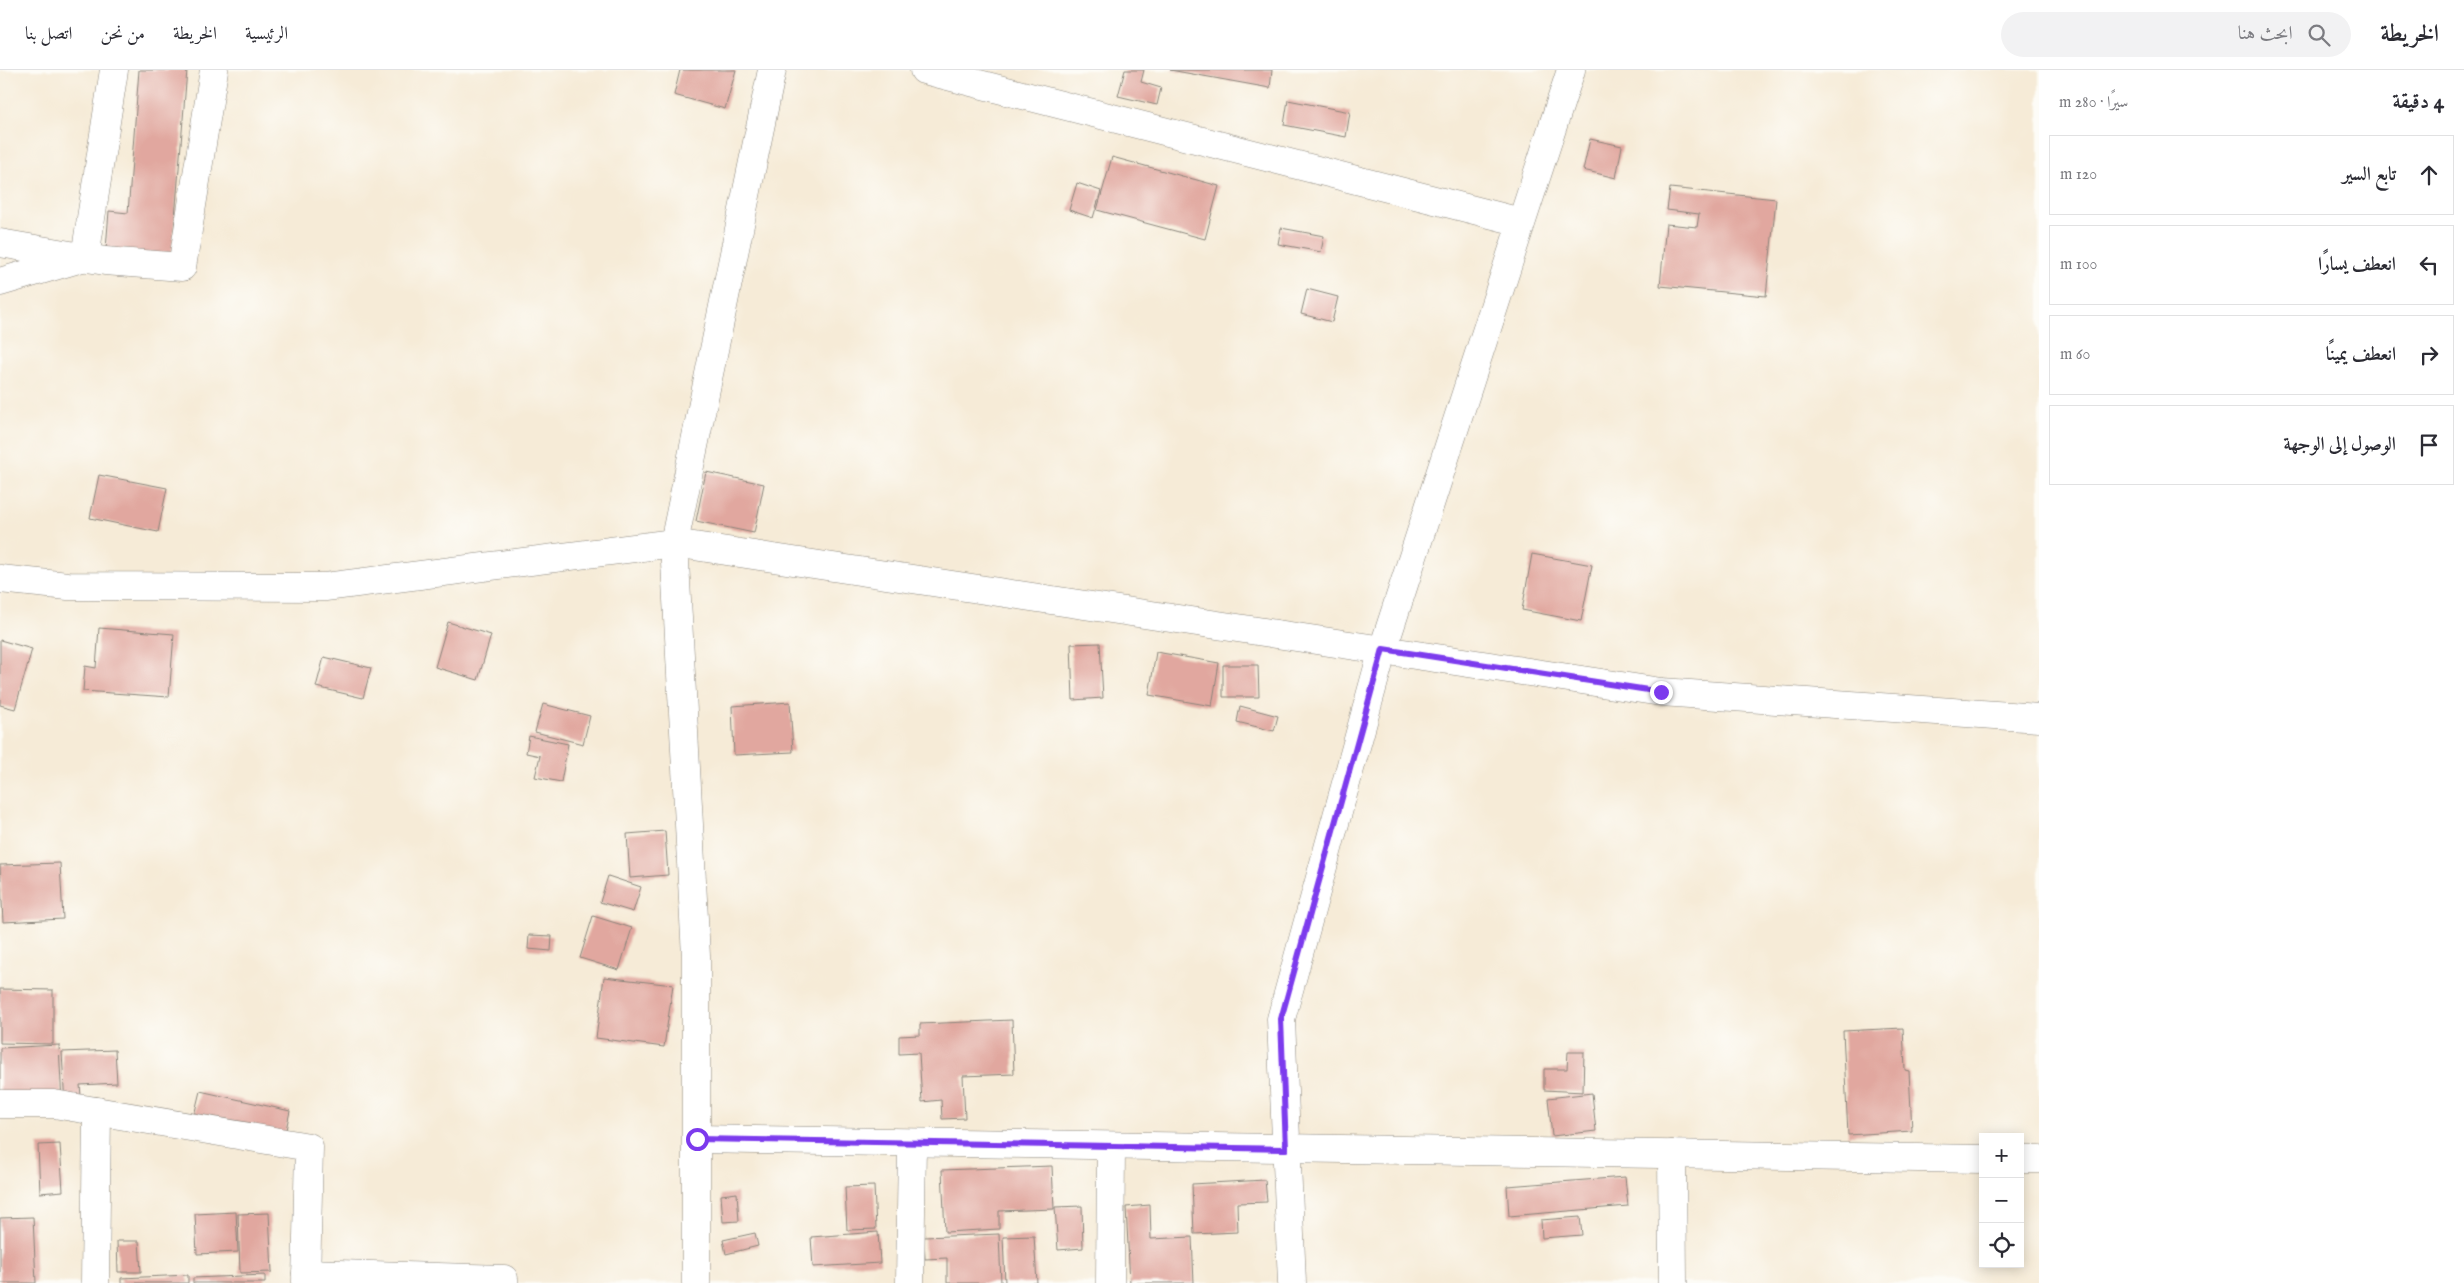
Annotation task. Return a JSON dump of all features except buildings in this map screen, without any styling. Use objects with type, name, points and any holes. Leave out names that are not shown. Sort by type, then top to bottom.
[{"type":"street","points":[[86,257],[114,70]]},
{"type":"street","points":[[0,243],[105,261],[182,267],[214,70]]},
{"type":"street","points":[[696,1283],[696,956],[674,543],[772,70]]},
{"type":"street","points":[[924,70],[1521,222]]},
{"type":"street","points":[[1292,1283],[1281,1019],[1383,649],[1571,70]]},
{"type":"street","points":[[0,282],[86,257]]},
{"type":"street","points":[[0,579],[68,586],[325,587],[674,543],[1661,692],[2039,718]]},
{"type":"street","points":[[0,1104],[54,1104],[309,1147],[306,1278],[504,1279],[504,1283]]},
{"type":"street","points":[[95,1283],[97,1112]]},
{"type":"street","points":[[697,1139],[1979,1159]]},
{"type":"street","points":[[910,1283],[912,1142]]},
{"type":"street","points":[[1110,1283],[1111,1146]]},
{"type":"street","points":[[1672,1154],[1674,1283]]},
{"type":"street","points":[[2024,1159],[2039,1159]]},
{"type":"route","points":[[697,1139],[1286,1149],[1281,1019],[1383,649],[1661,692]]}]
